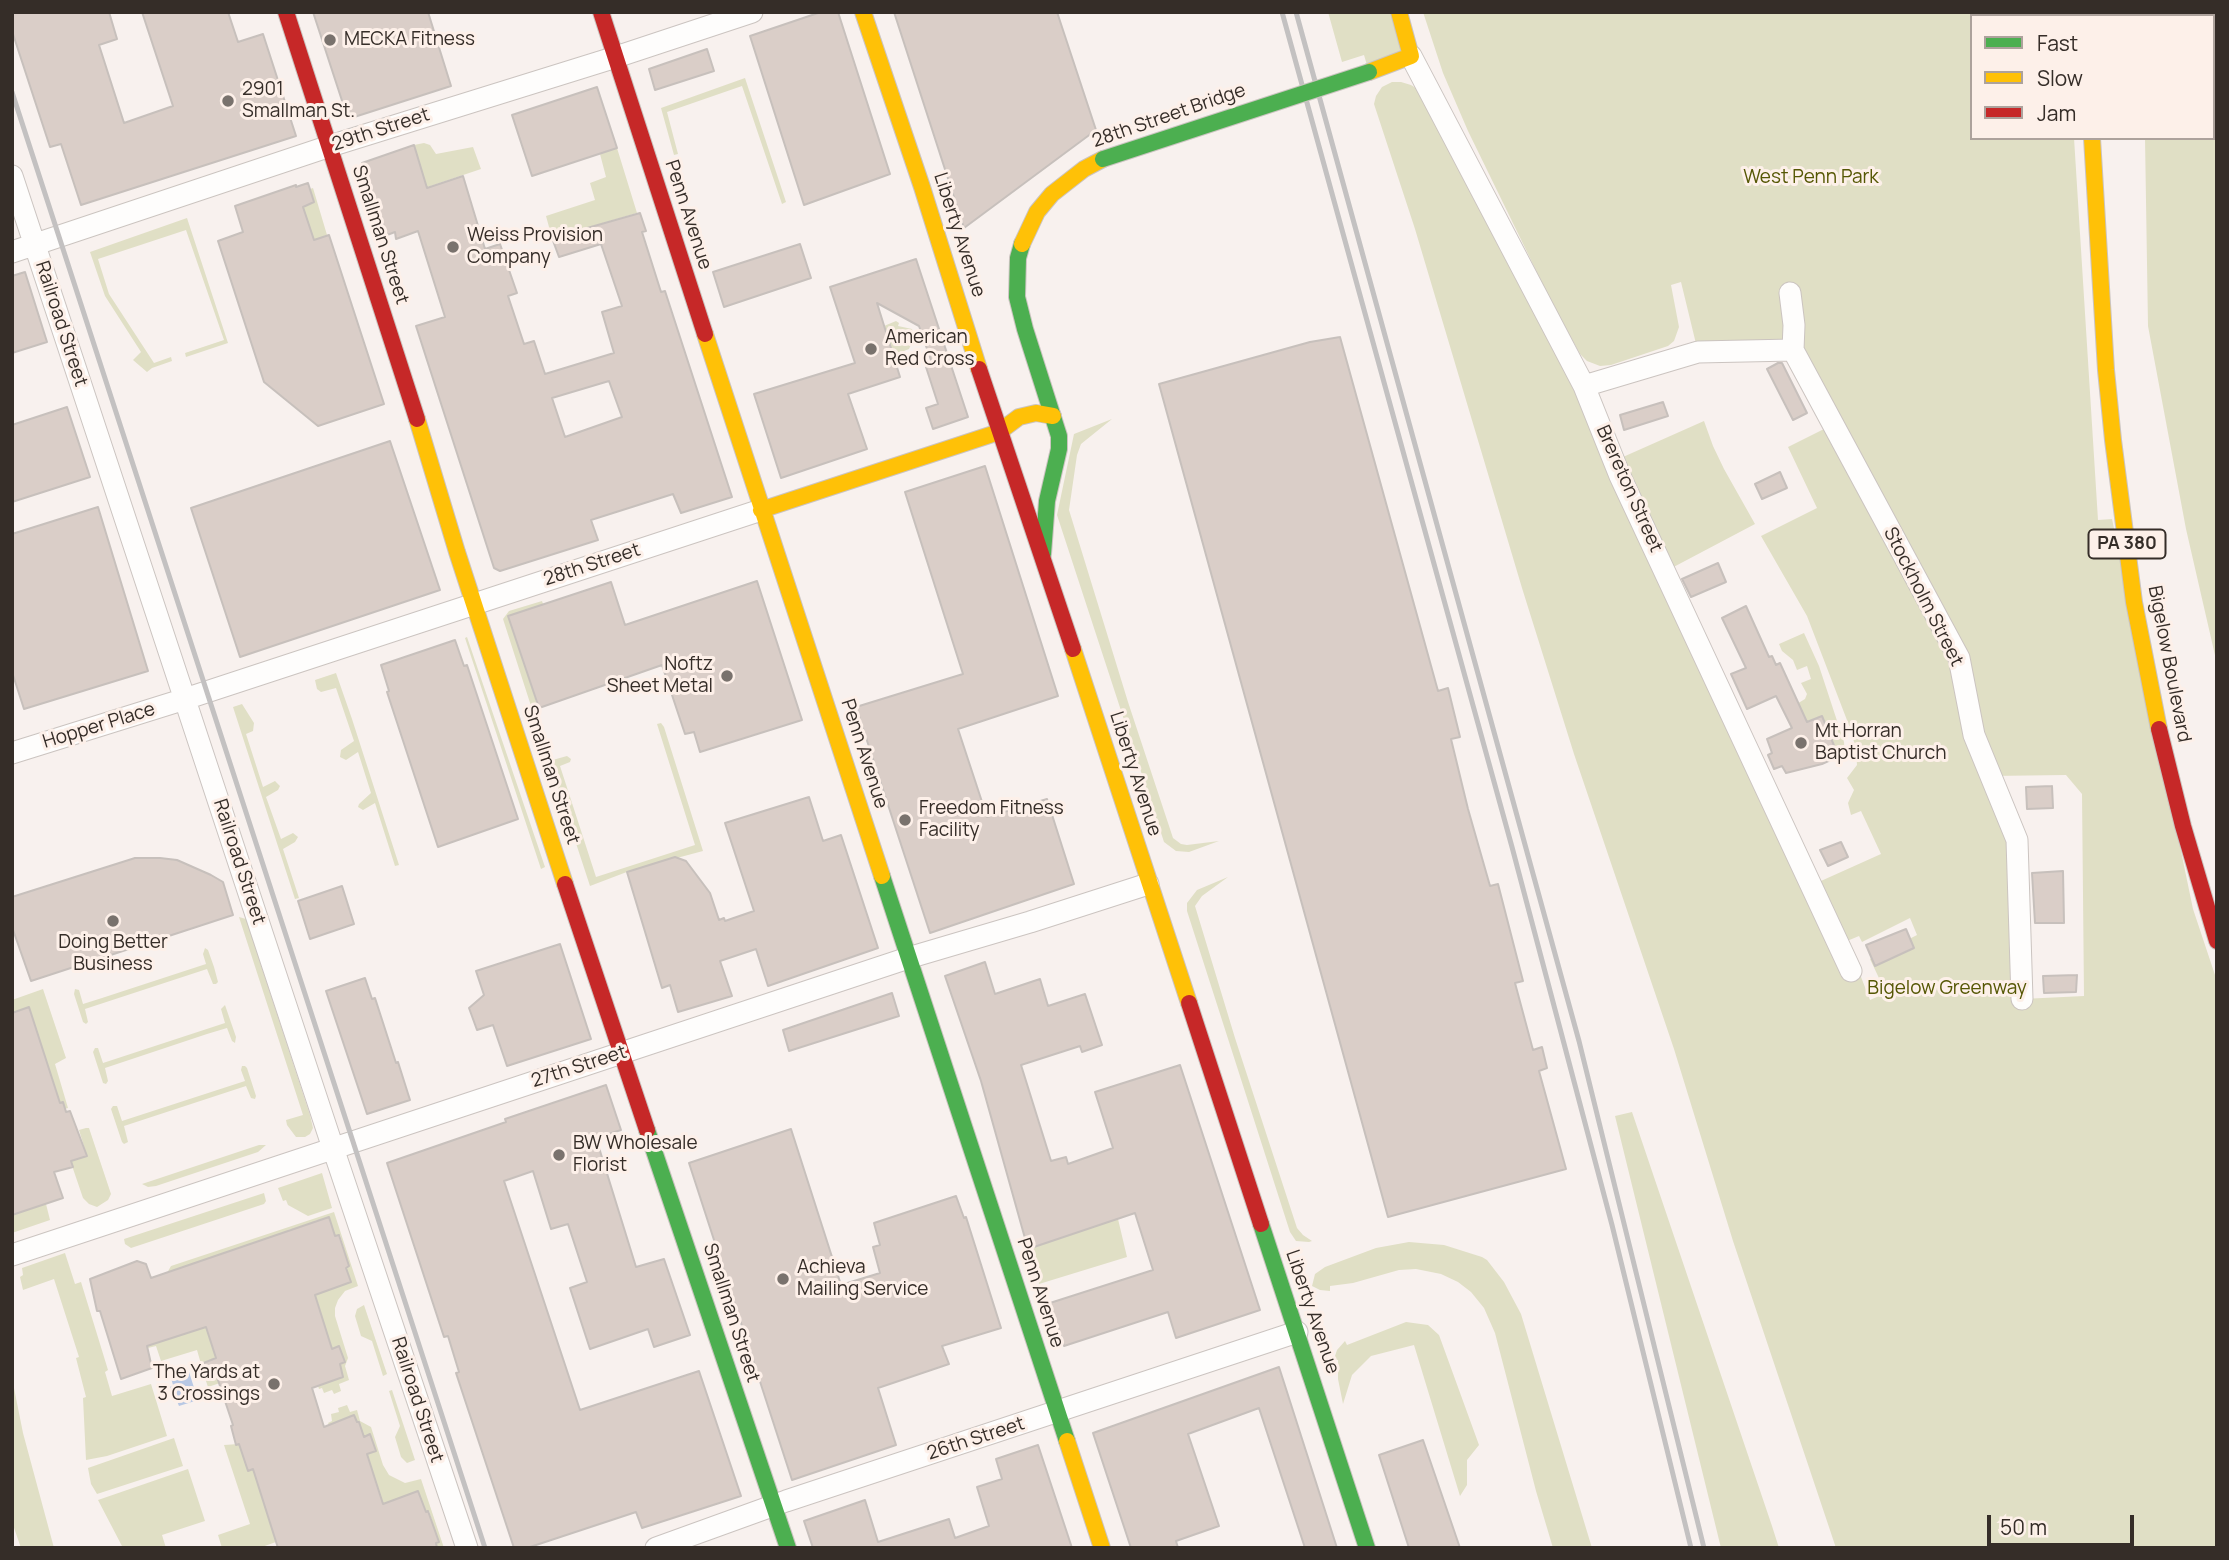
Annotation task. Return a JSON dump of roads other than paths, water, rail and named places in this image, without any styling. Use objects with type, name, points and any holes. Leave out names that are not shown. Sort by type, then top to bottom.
[{"type":"street","name":"Smallman Street","points":[[286,12],[562,876],[788,1548]]},
{"type":"street","name":"Penn Avenue","points":[[601,12],[761,510],[1102,1548]]},
{"type":"street","name":"29th Street","points":[[12,252],[330,146],[752,12]]},
{"type":"street","name":"Liberty Avenue","points":[[863,12],[1367,1548]]},
{"type":"street","name":"Brereton Street","points":[[1399,12],[1411,56],[1584,386],[1620,476],[1851,971]]},
{"type":"street","name":"28th Street Bridge","points":[[1043,556],[1047,501],[1059,449],[1059,436],[1025,329],[1016,280],[1018,258],[1025,235],[1037,212],[1052,194],[1084,169],[1103,159],[1411,56]]},
{"type":"street","name":"Bigelow Boulevard","points":[[2092,140],[2110,417],[2134,602],[2159,731],[2183,827],[2217,941]]},
{"type":"street","name":"Railroad Street","points":[[12,176],[332,1148],[467,1548]]},
{"type":"street","name":"Stockholm Street","points":[[1790,293],[1794,325],[1793,350],[1959,658],[1974,735],[2017,840],[2022,999]]},
{"type":"street","points":[[1584,386],[1698,352],[1793,350]]},
{"type":"street","name":"28th Street","points":[[185,699],[999,432],[1019,417],[1036,413],[1053,415]]},
{"type":"street","points":[[1041,432],[1053,415]]},
{"type":"street","name":"28th Street","points":[[999,432],[1026,437]]},
{"type":"street","name":"Hopper Place","points":[[12,753],[185,699]]},
{"type":"street","name":"27th Street","points":[[12,1255],[908,958],[1148,884]]},
{"type":"street","name":"26th Street","points":[[656,1548],[774,1505],[1297,1332]]},
{"type":"water","points":[[189,1372],[198,1400],[179,1406],[177,1401],[174,1402],[170,1387],[173,1385],[171,1378]]},
{"type":"railway","points":[[1282,12],[1512,847],[1612,1225],[1691,1548]]},
{"type":"railway","points":[[1296,12],[1579,1041],[1704,1548]]},
{"type":"railway","points":[[12,92],[485,1548]]},
{"type":"place","name":"MECKA Fitness","points":[[330,40]]},
{"type":"place","name":"2901 Smallman St.","points":[[228,101]]},
{"type":"place","name":"Weiss Provision Company","points":[[453,247]]},
{"type":"place","name":"American Red Cross","points":[[871,349]]},
{"type":"place","name":"Noftz Sheet Metal","points":[[727,676]]},
{"type":"place","name":"Mt Horran Baptist Church","points":[[1801,743]]},
{"type":"place","name":"Freedom Fitness Facility","points":[[905,820]]},
{"type":"place","name":"Doing Better Business","points":[[113,921]]},
{"type":"place","name":"BW Wholesale Florist","points":[[559,1155]]},
{"type":"place","name":"Achieva Mailing Service","points":[[783,1279]]},
{"type":"place","name":"The Yards at 3 Crossings","points":[[274,1384]]},
{"type":"park label","name":"West Penn Park","points":[[1811,178]]},
{"type":"park label","name":"Bigelow Greenway","points":[[1947,989]]}]
